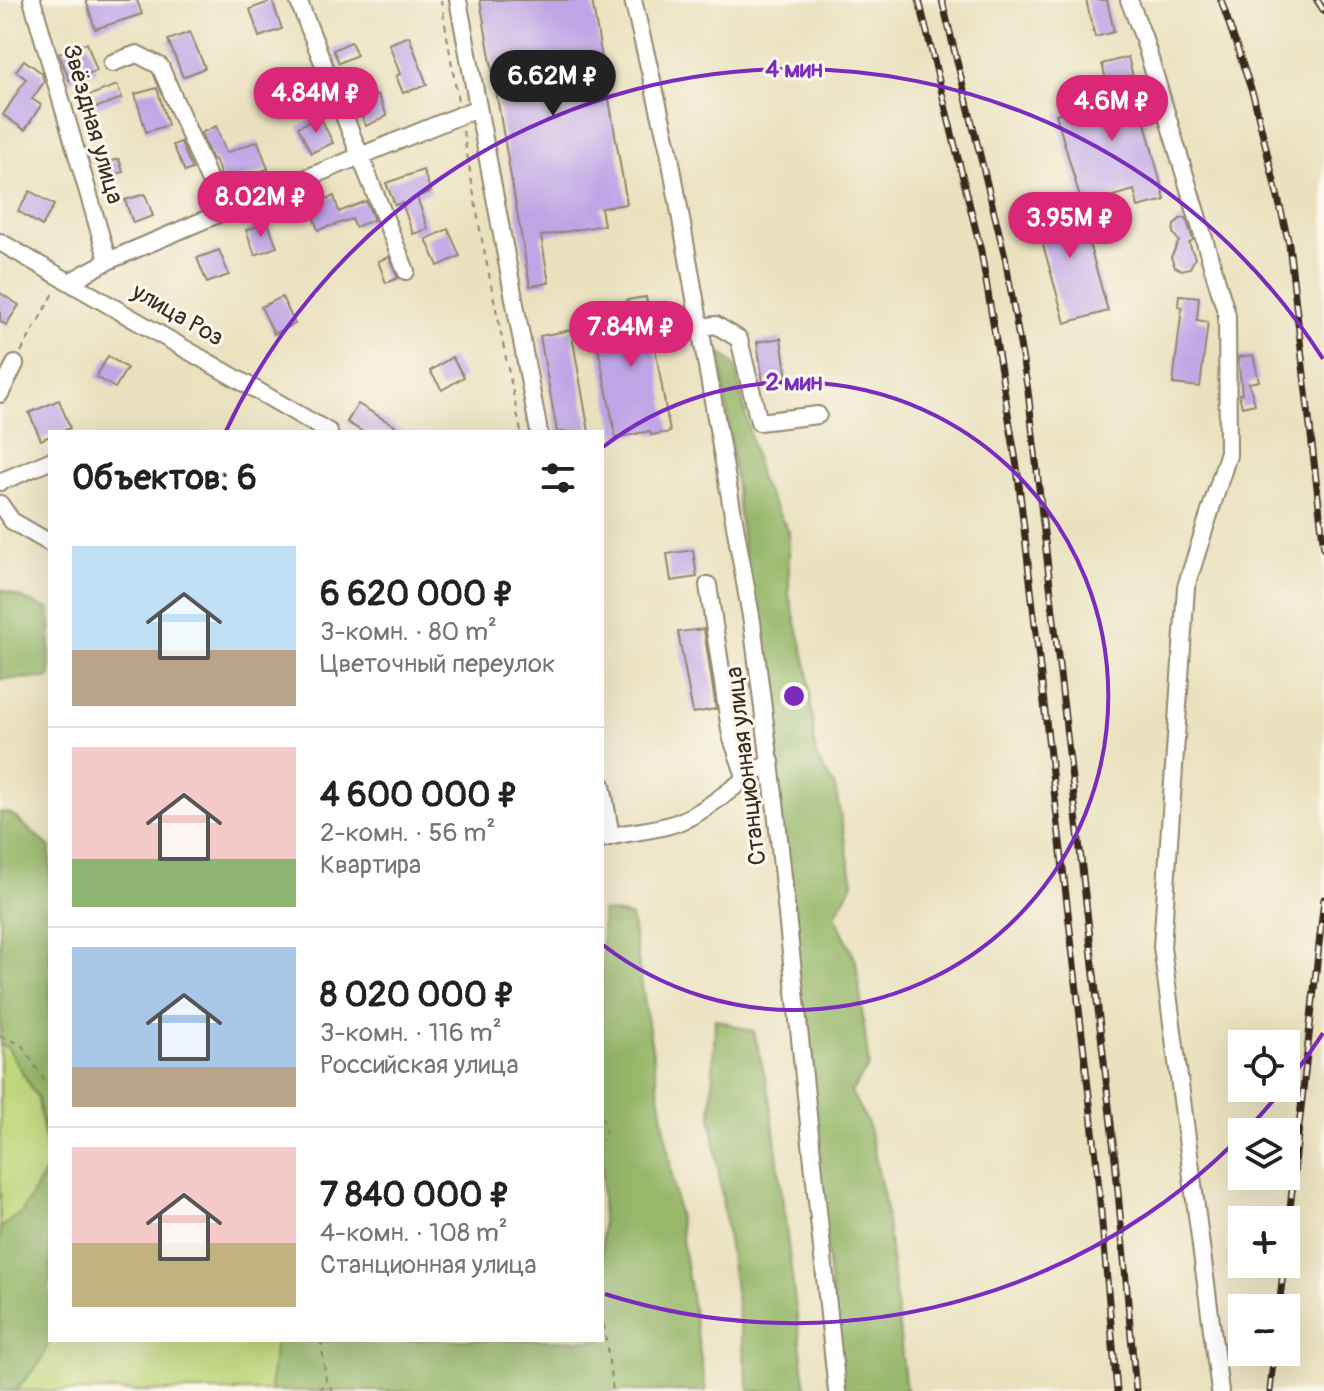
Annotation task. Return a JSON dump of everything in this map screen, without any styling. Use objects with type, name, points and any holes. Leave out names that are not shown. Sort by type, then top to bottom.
[{"type":"street","name":"Звёздная улица","points":[[32,0],[108,261]]},
{"type":"street","points":[[298,0],[406,271]]},
{"type":"street","points":[[458,0],[539,430]]},
{"type":"street","name":"Станционная улица","points":[[633,0],[669,151],[752,622],[771,762],[837,1391]]},
{"type":"street","points":[[1129,0],[1143,36],[1227,315],[1228,455],[1186,587],[1162,947],[1220,1391]]},
{"type":"street","points":[[112,63],[137,54],[160,66],[223,212]]},
{"type":"street","points":[[67,279],[478,108]]},
{"type":"street","name":"улица Роз","points":[[0,242],[326,430]]},
{"type":"street","points":[[701,327],[716,325],[739,339],[759,422],[818,415]]},
{"type":"street","points":[[0,394],[15,364]]},
{"type":"street","points":[[0,482],[48,462]]},
{"type":"street","points":[[0,504],[12,521],[48,542]]},
{"type":"street","points":[[708,585],[731,736],[745,776]]},
{"type":"street","points":[[604,812],[606,838],[675,823],[704,809],[745,776],[771,762]]},
{"type":"path","points":[[441,0],[481,235],[521,430]]},
{"type":"path","points":[[15,364],[67,279]]},
{"type":"path","points":[[0,1036],[21,1044],[48,1084]]},
{"type":"path","points":[[604,1326],[613,1391]]},
{"type":"path","points":[[321,1342],[326,1381],[333,1391]]},
{"type":"path","points":[[319,1391],[326,1381]]},
{"type":"green space","points":[[720,352],[735,365],[760,480],[789,532],[789,595],[808,671],[816,757],[835,787],[853,883],[835,915],[856,961],[869,1066],[851,1092],[868,1124],[885,1203],[906,1391],[843,1391]]},
{"type":"green space","points":[[0,589],[48,609],[48,678],[0,679]]},
{"type":"green space","points":[[0,812],[11,814],[48,845],[48,1159],[38,1099],[8,1048],[0,1044]]},
{"type":"green space","points":[[604,911],[631,916],[706,1391],[270,1391],[275,1342],[604,1342]]},
{"type":"green space","points":[[715,1019],[754,1032],[770,1097],[806,1391],[749,1391],[711,1117]]},
{"type":"green space","points":[[0,1044],[8,1047],[38,1099],[48,1167],[22,1212],[0,1228]]},
{"type":"green space","points":[[48,1167],[48,1342],[41,1361],[15,1391],[0,1391],[0,1228],[22,1212]]},
{"type":"green space","points":[[48,1342],[275,1342],[270,1391],[15,1391],[41,1361]]},
{"type":"building","points":[[86,0],[137,0],[142,14],[95,29]]},
{"type":"building","points":[[480,0],[592,0],[627,204],[601,208],[604,225],[541,236],[549,283],[530,286]]},
{"type":"building","points":[[1086,0],[1107,0],[1114,32],[1095,37]]},
{"type":"building","points":[[272,1],[282,29],[259,37],[250,9]]},
{"type":"building","points":[[190,32],[205,68],[183,77],[168,40]]},
{"type":"building","points":[[409,36],[427,85],[403,93],[389,44]]},
{"type":"building","points":[[351,42],[357,55],[339,63],[333,50]]},
{"type":"building","points":[[87,43],[97,71],[69,80],[59,53]]},
{"type":"building","points":[[1128,57],[1165,200],[1138,207],[1134,190],[1082,205],[1056,114],[1111,99],[1102,64]]},
{"type":"building","points":[[24,60],[42,73],[44,82],[32,99],[41,105],[25,130],[3,115],[26,79],[16,71]]},
{"type":"building","points":[[117,85],[122,98],[85,112],[80,99]]},
{"type":"building","points":[[157,88],[168,125],[146,132],[135,94]]},
{"type":"building","points":[[378,95],[387,116],[366,126],[356,104]]},
{"type":"building","points":[[320,116],[333,143],[311,153],[298,127]]},
{"type":"building","points":[[216,126],[226,153],[258,141],[268,169],[224,184],[201,133]]},
{"type":"building","points":[[181,142],[192,169],[185,172],[173,145]]},
{"type":"building","points":[[119,159],[123,172],[104,177],[100,164]]},
{"type":"building","points":[[423,170],[431,192],[417,197],[428,229],[413,234],[402,203],[395,205],[386,183]]},
{"type":"building","points":[[30,191],[54,205],[42,226],[18,211]]},
{"type":"building","points":[[145,194],[153,216],[133,223],[125,200]]},
{"type":"building","points":[[334,196],[339,212],[366,201],[374,220],[355,227],[352,219],[318,230],[309,205]]},
{"type":"building","points":[[1076,197],[1108,311],[1065,323],[1033,209]]},
{"type":"building","points":[[1186,218],[1193,240],[1189,243],[1195,258],[1190,268],[1182,270],[1175,267],[1171,257],[1179,241],[1173,233],[1174,225]]},
{"type":"building","points":[[268,223],[277,247],[255,255],[246,230]]},
{"type":"building","points":[[448,229],[460,256],[438,266],[426,239]]},
{"type":"building","points":[[219,250],[229,275],[207,283],[197,258]]},
{"type":"building","points":[[389,257],[398,278],[386,283],[378,261]]},
{"type":"building","points":[[0,293],[19,305],[6,325],[0,321]]},
{"type":"building","points":[[1179,295],[1199,297],[1197,320],[1208,322],[1200,387],[1173,384],[1182,307],[1178,306]]},
{"type":"building","points":[[282,297],[295,324],[274,334],[261,307]]},
{"type":"building","points":[[646,297],[670,432],[651,435],[650,431],[616,438],[591,312],[627,305],[626,300]]},
{"type":"building","points":[[571,330],[589,430],[557,430],[540,336]]},
{"type":"building","points":[[781,338],[787,378],[763,382],[757,342]]},
{"type":"building","points":[[1253,355],[1259,381],[1249,383],[1255,404],[1242,407],[1238,357]]},
{"type":"building","points":[[108,356],[127,368],[115,388],[96,377]]},
{"type":"building","points":[[452,357],[464,377],[442,390],[430,371]]},
{"type":"building","points":[[59,400],[70,428],[48,430],[48,437],[41,440],[29,413]]},
{"type":"building","points":[[358,404],[402,430],[360,430],[347,422]]},
{"type":"building","points":[[693,550],[697,577],[671,581],[667,554]]},
{"type":"building","points":[[704,629],[716,709],[693,713],[678,632]]},
{"type":"railway","points":[[919,0],[981,251],[1017,467],[1096,1157],[1117,1391]]},
{"type":"railway","points":[[942,0],[1005,257],[1028,391],[1115,1159],[1136,1391]]},
{"type":"railway","points":[[1221,0],[1254,98],[1289,244],[1324,549]]},
{"type":"railway","points":[[1317,0],[1324,11]]},
{"type":"railway","points":[[1290,1206],[1324,899]]},
{"type":"railway","points":[[1281,1294],[1282,1278]]},
{"type":"railway","points":[[1270,1391],[1273,1366]]}]
